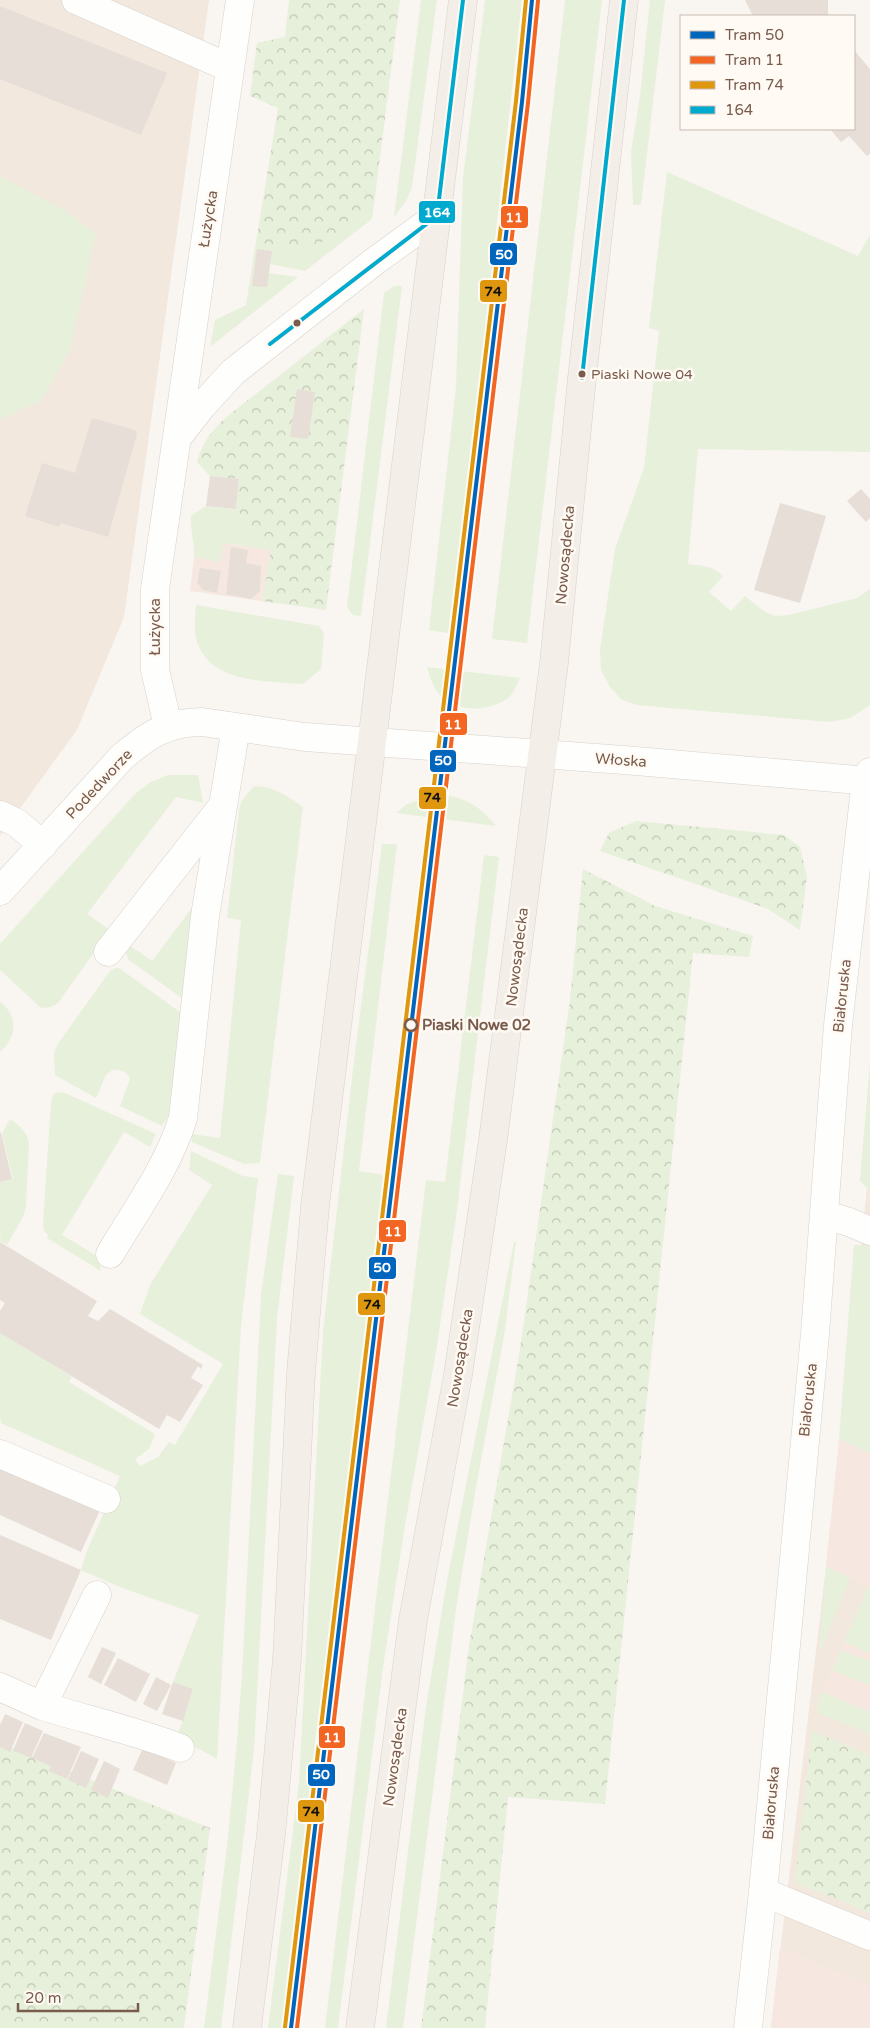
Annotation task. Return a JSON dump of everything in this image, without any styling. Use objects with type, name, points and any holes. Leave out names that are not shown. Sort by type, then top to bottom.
[{"type":"main road","points":[[247,2028],[271,1836],[287,1659],[300,1373],[315,1206],[463,0]]},
{"type":"main road","name":"Nowosądecka","points":[[360,2028],[413,1620],[458,1375],[493,1140],[543,755],[624,0]]},
{"type":"street","points":[[76,0],[230,68]]},
{"type":"street","name":"Łużycka","points":[[168,726],[155,670],[155,589],[240,0]]},
{"type":"street","name":"Łużycka","points":[[177,438],[202,406],[233,372],[437,216]]},
{"type":"street","name":"Podedworze","points":[[0,892],[122,757],[145,738],[168,726],[186,722],[236,726],[305,737],[372,742]]},
{"type":"street","points":[[110,1254],[168,1158],[176,1140],[182,1118],[205,916],[236,726]]},
{"type":"street","name":"Włoska","points":[[372,742],[869,778]]},
{"type":"street","name":"Białoruska","points":[[748,2028],[763,1892],[825,1215],[838,1025],[869,778]]},
{"type":"street","points":[[108,952],[222,807]]},
{"type":"street","points":[[0,815],[17,823],[43,845]]},
{"type":"street","points":[[825,1215],[870,1230]]},
{"type":"street","points":[[0,1454],[106,1499]]},
{"type":"street","points":[[42,1706],[97,1595]]},
{"type":"street","points":[[0,1687],[42,1706],[104,1725],[139,1732],[180,1748]]},
{"type":"street","points":[[763,1892],[870,1936]]},
{"type":"shaded area","points":[[0,0],[209,0],[124,617],[77,730],[0,836]]},
{"type":"shaded area","points":[[223,543],[271,550],[262,601],[190,591],[194,557],[220,562]]},
{"type":"shaded area","points":[[870,1161],[870,2028],[771,2028],[826,1567]]},
{"type":"shaded area","points":[[839,1439],[870,1453],[870,1712],[822,1692],[869,1586],[826,1567]]},
{"type":"shaded area","points":[[780,1947],[870,1986],[870,2028],[771,2028]]},
{"type":"green space","points":[[289,0],[400,0],[373,212],[309,250],[256,242],[278,108],[250,96],[257,43],[285,37]]},
{"type":"green space","points":[[421,0],[437,0],[412,187],[406,201],[394,217]]},
{"type":"green space","points":[[485,0],[522,0],[472,446],[448,633],[429,630],[456,387],[463,177]]},
{"type":"green space","points":[[565,0],[602,0],[527,643],[492,639]]},
{"type":"green space","points":[[650,0],[665,0],[641,205],[633,205],[631,152],[640,96]]},
{"type":"green space","points":[[667,172],[858,256],[870,235],[870,452],[698,449],[688,564],[711,568],[723,576],[709,592],[731,611],[745,596],[765,612],[776,616],[789,615],[857,598],[870,589],[870,705],[850,718],[830,722],[637,705],[622,700],[610,687],[601,670],[600,650],[615,549],[644,468],[659,331],[649,328]]},
{"type":"green space","points":[[0,176],[64,210],[96,233],[70,350],[41,401],[0,419]]},
{"type":"green space","points":[[373,212],[372,219],[305,271],[270,264],[269,273],[298,277],[210,347],[215,320],[246,305],[256,242],[309,250]]},
{"type":"green space","points":[[394,286],[402,286],[361,616],[353,615],[347,607],[384,293]]},
{"type":"green space","points":[[364,309],[326,610],[262,601],[271,550],[236,509],[239,479],[210,476],[197,462],[199,455],[208,438],[224,419]]},
{"type":"green space","points":[[206,506],[236,509],[271,550],[223,543],[220,562],[194,557],[191,516]]},
{"type":"green space","points":[[196,605],[319,626],[324,633],[321,669],[303,684],[260,681],[230,674],[218,668],[207,659],[197,642],[195,627]]},
{"type":"green space","points":[[427,667],[520,678],[512,694],[500,703],[482,708],[464,708],[447,701],[440,695],[434,686]]},
{"type":"green space","points":[[168,775],[198,775],[203,803],[176,797],[87,914],[110,930],[58,1003],[51,1007],[41,1008],[0,970],[0,944],[135,794],[149,783]]},
{"type":"green space","points":[[254,786],[274,790],[303,807],[260,1163],[244,1164],[192,1142],[192,1134],[220,1138],[241,920],[227,918],[239,811],[241,802]]},
{"type":"green space","points":[[438,794],[455,797],[470,803],[484,813],[496,826],[396,813],[407,804]]},
{"type":"green space","points":[[636,821],[784,835],[800,847],[807,877],[800,930],[768,909],[600,851],[609,833]]},
{"type":"green space","points":[[382,844],[397,844],[359,1171],[384,1175],[283,2028],[268,2028],[299,1783],[323,1332],[354,1061]]},
{"type":"green space","points":[[484,855],[499,857],[456,1218],[436,1352],[405,1525],[383,1667],[338,2028],[325,2028],[426,1180],[445,1182]]},
{"type":"green space","points":[[583,869],[655,906],[753,936],[749,957],[693,953],[605,1804],[508,1797],[485,2028],[421,2028],[469,1646],[520,1349],[570,1000]]},
{"type":"green space","points":[[194,905],[186,1001],[129,960],[126,953],[129,945],[152,961]]},
{"type":"green space","points":[[119,968],[184,1015],[175,1105],[162,1126],[120,1106],[130,1079],[123,1071],[112,1070],[106,1075],[96,1098],[55,1075],[54,1054],[57,1045],[110,971]]},
{"type":"green space","points":[[0,1001],[10,1013],[14,1026],[10,1039],[0,1052]]},
{"type":"green space","points":[[870,1062],[870,1191],[860,1181]]},
{"type":"green space","points":[[58,1092],[65,1093],[156,1134],[150,1147],[124,1132],[62,1235],[99,1257],[101,1271],[47,1238],[48,1235],[44,1231],[51,1101],[53,1095]]},
{"type":"green space","points":[[10,1119],[22,1129],[29,1143],[26,1206],[23,1217],[7,1245],[1,1242],[0,1236],[0,1182],[13,1179],[2,1134]]},
{"type":"green space","points":[[191,1151],[243,1176],[258,1178],[241,1326],[217,1759],[177,1737],[193,1690],[173,1682],[199,1615],[120,1587],[81,1570],[86,1553],[120,1476],[1,1423],[0,1416],[0,1333],[72,1377],[69,1382],[155,1434],[149,1449],[135,1459],[140,1466],[158,1457],[169,1442],[175,1445],[223,1364],[140,1314],[150,1285],[212,1185],[189,1170]]},
{"type":"green space","points":[[278,1174],[294,1176],[277,1319],[254,1750],[221,2028],[204,2028],[227,1847],[236,1753],[242,1675],[261,1295]]},
{"type":"green space","points":[[514,1242],[516,1242],[504,1336],[456,1609],[403,2028],[386,2028],[426,1707],[446,1586]]},
{"type":"green space","points":[[854,1245],[870,1246],[870,1453],[839,1439]]},
{"type":"green space","points":[[826,1567],[850,1578],[819,1654]]},
{"type":"green space","points":[[870,1586],[870,1653],[844,1642]]},
{"type":"green space","points":[[841,1650],[870,1662],[870,1686],[832,1670]]},
{"type":"green space","points":[[822,1692],[870,1712],[870,1734],[816,1712]]},
{"type":"green space","points":[[812,1731],[870,1755],[870,1913],[795,1882]]},
{"type":"green space","points":[[0,1743],[210,1828],[184,2028],[0,2028]]},
{"type":"building","points":[[745,0],[828,0],[828,15],[752,15]]},
{"type":"building","points":[[0,6],[167,73],[141,135],[0,79]]},
{"type":"building","points":[[855,51],[870,69],[870,154],[867,156],[849,136],[841,142],[831,130],[855,130]]},
{"type":"building","points":[[257,249],[272,251],[267,287],[252,286]]},
{"type":"building","points":[[297,389],[315,392],[308,439],[290,437]]},
{"type":"building","points":[[92,418],[135,430],[137,434],[108,537],[61,523],[59,527],[25,516],[42,463],[75,473]]},
{"type":"building","points":[[210,476],[239,479],[236,509],[206,506]]},
{"type":"building","points":[[861,489],[870,499],[870,518],[866,522],[847,501]]},
{"type":"building","points":[[780,503],[826,516],[800,603],[754,590]]},
{"type":"building","points":[[231,547],[248,550],[246,563],[261,566],[260,591],[251,599],[226,594]]},
{"type":"building","points":[[200,568],[221,571],[217,593],[203,590],[197,583]]},
{"type":"building","points":[[0,1133],[12,1179],[0,1182]]},
{"type":"building","points":[[0,1242],[97,1301],[88,1316],[98,1321],[110,1309],[203,1365],[201,1369],[198,1366],[191,1378],[203,1385],[180,1422],[167,1415],[159,1429],[0,1333],[0,1311],[5,1303],[0,1300]]},
{"type":"building","points":[[0,1462],[101,1508],[81,1552],[0,1515]]},
{"type":"building","points":[[0,1535],[81,1570],[51,1640],[0,1619]]},
{"type":"building","points":[[102,1647],[116,1653],[101,1684],[88,1677]]},
{"type":"building","points":[[118,1658],[150,1674],[136,1702],[104,1685]]},
{"type":"building","points":[[156,1677],[171,1685],[157,1711],[143,1704]]},
{"type":"building","points":[[173,1682],[193,1689],[183,1721],[162,1714]]},
{"type":"building","points":[[5,1714],[23,1722],[10,1752],[0,1747],[0,1725]]},
{"type":"building","points":[[25,1723],[43,1731],[31,1758],[13,1750]]},
{"type":"building","points":[[44,1733],[81,1747],[67,1779],[49,1771],[51,1766],[32,1758]]},
{"type":"building","points":[[143,1748],[176,1763],[167,1785],[133,1770]]},
{"type":"building","points":[[81,1751],[99,1759],[86,1788],[68,1780]]},
{"type":"building","points":[[104,1761],[120,1769],[108,1798],[91,1790]]},
{"type":"tram line","name":"74","points":[[285,2027],[516,101],[526,0]]},
{"type":"tram line","name":"50","points":[[291,2028],[522,102],[532,0]]},
{"type":"tram line","name":"11","points":[[297,2028],[528,103],[538,1]]},
{"type":"transit line","name":"164","points":[[270,344],[437,216],[463,0]]},
{"type":"transit line","name":"164","points":[[582,378],[624,0]]},
{"type":"place","name":"Piaski Nowe 04","points":[[582,374]]},
{"type":"place","name":"Piaski Nowe 02","points":[[411,1025]]}]
